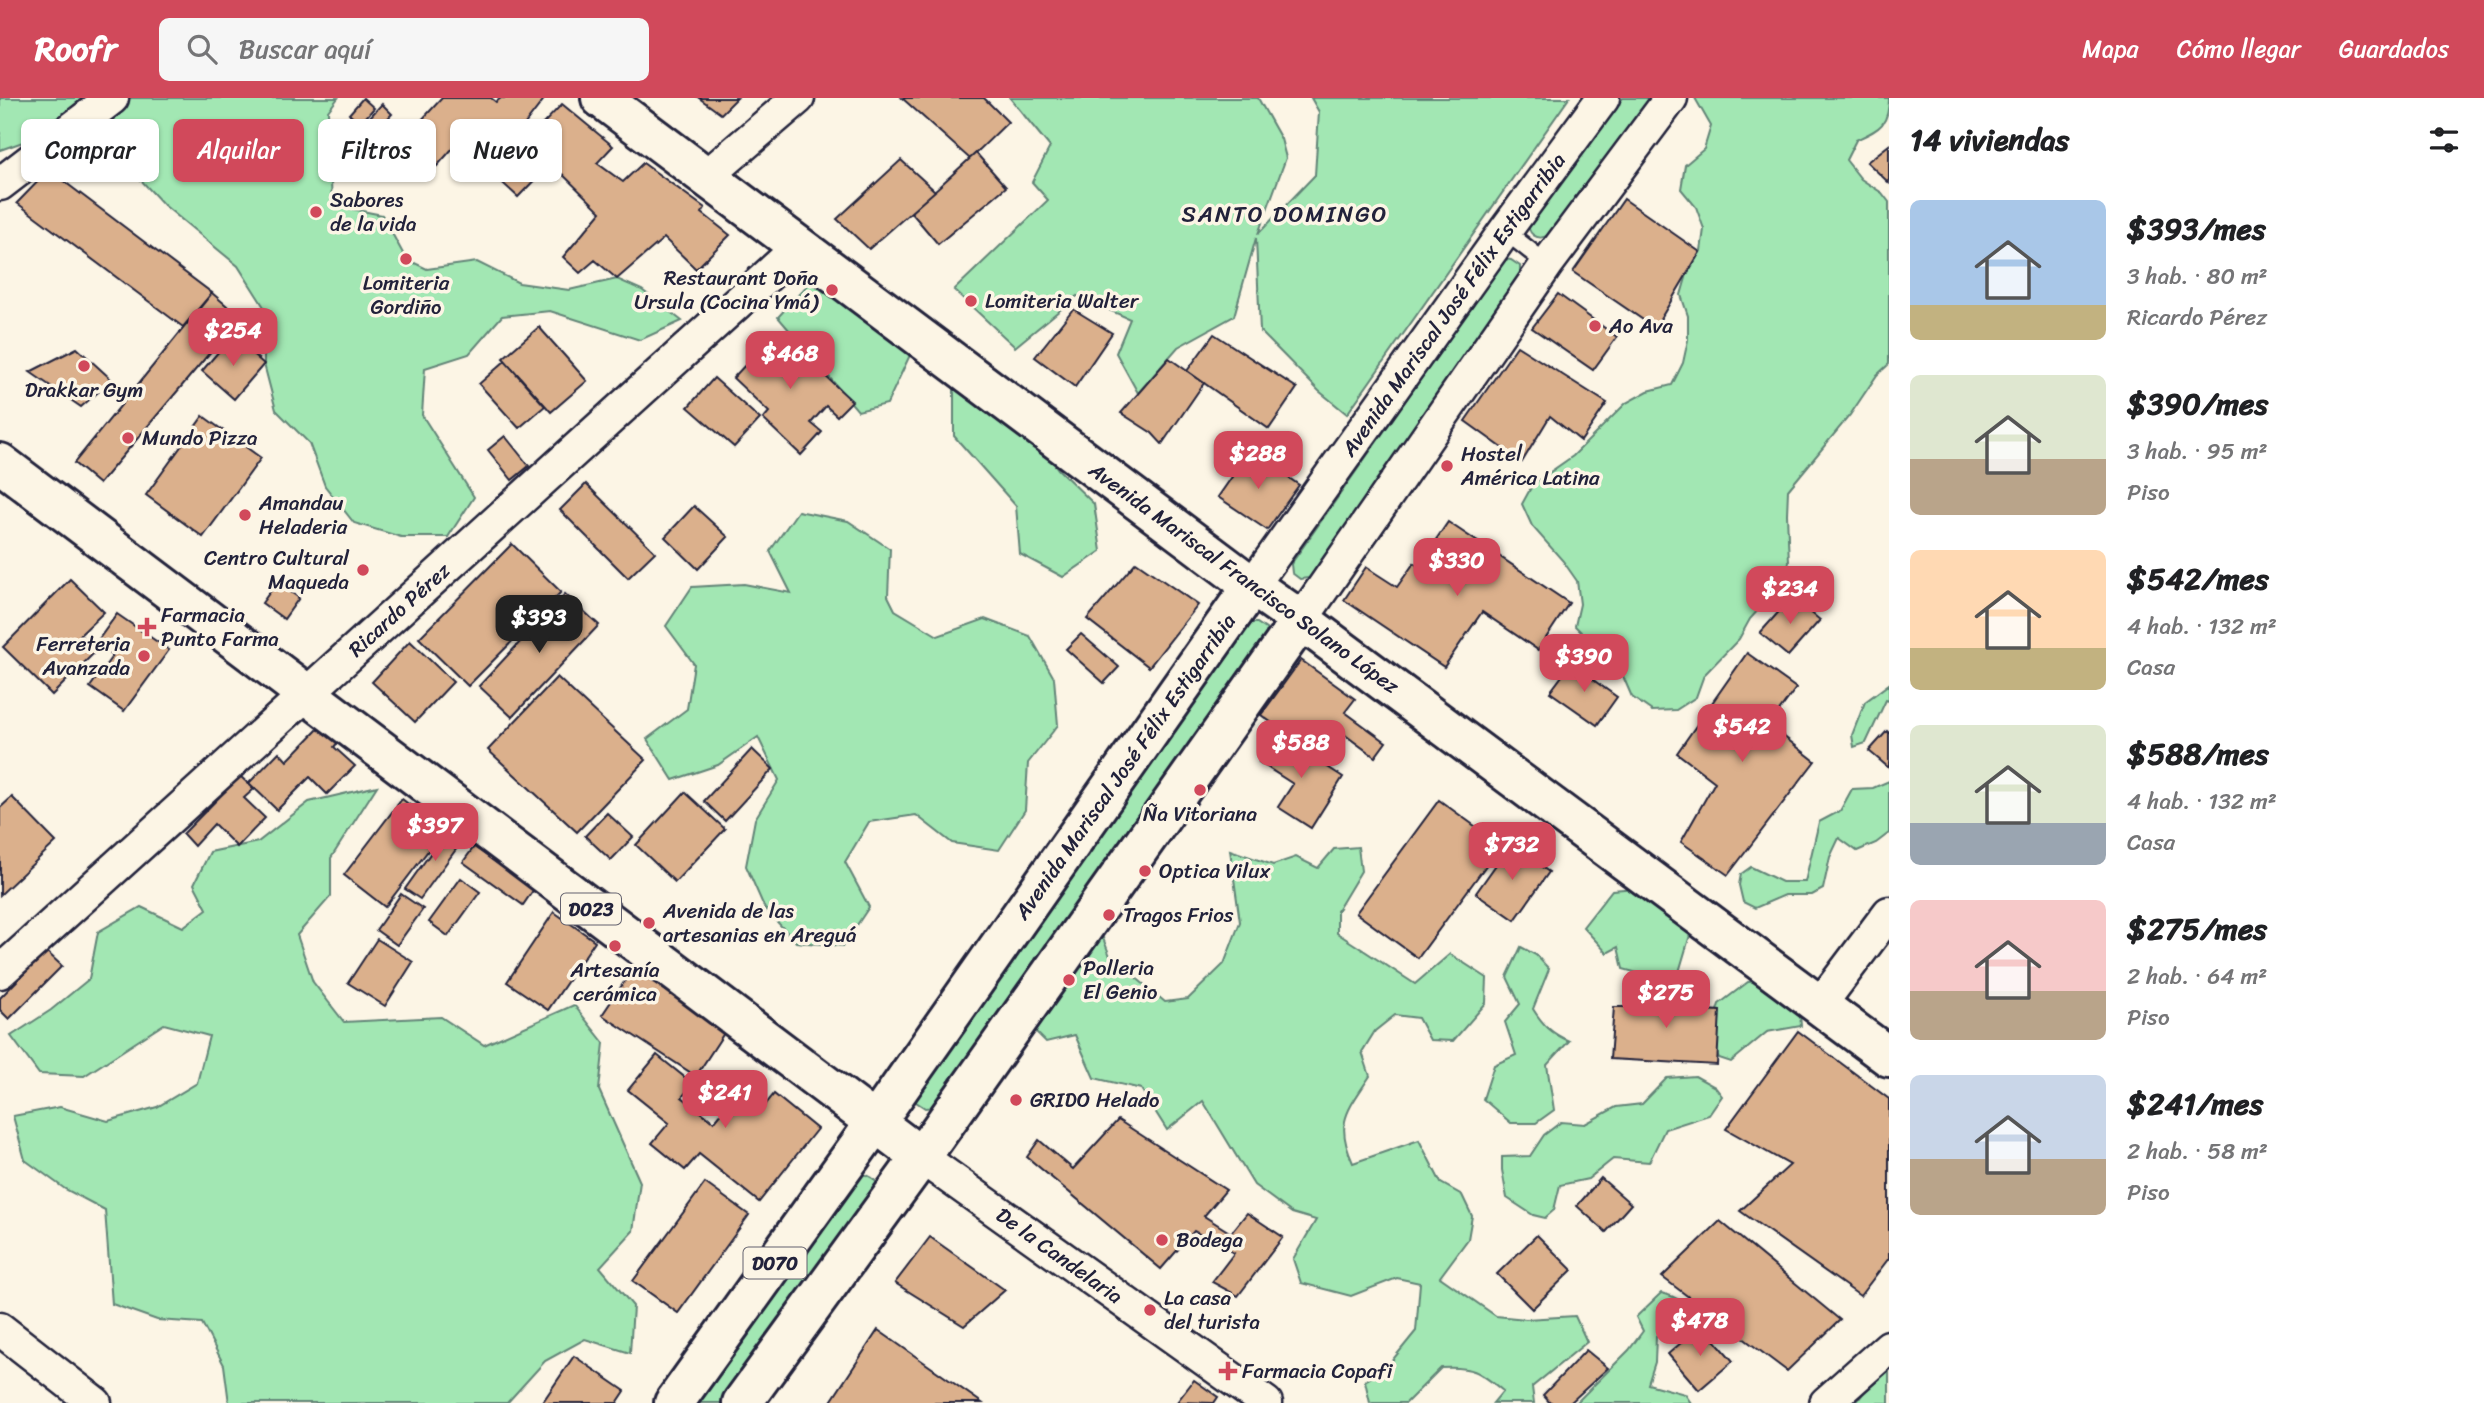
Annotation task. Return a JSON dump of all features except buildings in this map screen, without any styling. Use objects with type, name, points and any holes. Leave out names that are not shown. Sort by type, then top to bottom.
[{"type":"main road","name":"Avenida Mariscal Francisco Solano López","points":[[601,98],[1252,586],[1889,1057]]},
{"type":"main road","name":"D023","points":[[0,463],[921,1157]]},
{"type":"main road","name":"Avenida Mariscal José Félix Estigarribia","points":[[674,1403],[875,1124],[1252,586]]},
{"type":"main road","points":[[921,1157],[1301,620]]},
{"type":"main road","name":"D070","points":[[742,1403],[921,1157]]},
{"type":"street","points":[[0,184],[112,98]]},
{"type":"street","points":[[706,177],[798,98]]},
{"type":"street","name":"Avenida Mariscal José Félix Estigarribia","points":[[1252,586],[1603,98]]},
{"type":"street","points":[[1301,620],[1546,264],[1671,98]]},
{"type":"street","name":"Ricardo Pérez","points":[[0,972],[799,247]]},
{"type":"street","points":[[1819,1006],[1889,913]]},
{"type":"street","name":"De la Candelaria","points":[[921,1157],[1266,1403]]},
{"type":"street","points":[[0,1329],[95,1403]]},
{"type":"street","points":[[1826,1403],[1889,1348]]},
{"type":"lane","points":[[1505,231],[1546,264]]},
{"type":"green space","points":[[0,98],[82,98],[60,119],[21,119],[21,143],[0,150]]},
{"type":"green space","points":[[115,98],[338,98],[328,111],[328,119],[318,119],[318,182],[331,182],[332,205],[382,215],[406,259],[427,269],[477,262],[519,283],[569,290],[617,279],[642,290],[682,321],[640,340],[550,311],[502,316],[469,354],[425,368],[422,415],[474,497],[448,537],[401,537],[354,523],[325,486],[309,443],[276,410],[264,364],[264,307],[238,266],[164,205],[143,182],[159,182],[159,119],[107,119]]},
{"type":"green space","points":[[1010,98],[1258,98],[1281,139],[1286,158],[1258,234],[1315,175],[1319,112],[1311,98],[1569,98],[1347,414],[1319,391],[1260,331],[1256,238],[1234,316],[1178,347],[1138,393],[1116,353],[1130,319],[1077,296],[1015,347],[954,290],[1048,200],[1032,182],[1050,147]]},
{"type":"green space","points":[[1623,98],[1651,98],[1548,235],[1533,235],[1529,229],[1530,221]]},
{"type":"green space","points":[[1695,98],[1889,98],[1885,121],[1877,129],[1856,140],[1846,160],[1861,179],[1882,193],[1889,202],[1889,364],[1877,375],[1850,415],[1788,490],[1789,562],[1782,584],[1750,619],[1739,639],[1704,675],[1696,697],[1676,710],[1652,711],[1632,697],[1613,653],[1592,643],[1575,626],[1580,604],[1577,581],[1532,526],[1522,504],[1533,484],[1573,456],[1626,403],[1648,391],[1672,385],[1683,363],[1688,340],[1688,316],[1681,295],[1688,271],[1701,251],[1704,229],[1696,207],[1681,189],[1685,165],[1704,149],[1711,126]]},
{"type":"green space","points":[[1505,259],[1520,266],[1520,277],[1309,578],[1300,579],[1292,573],[1291,564]]},
{"type":"green space","points":[[823,268],[910,355],[887,404],[858,411],[778,317]]},
{"type":"green space","points":[[954,389],[994,396],[1030,429],[1058,469],[1094,504],[1101,551],[1063,577],[1020,554],[1016,506],[954,436]]},
{"type":"green space","points":[[798,511],[848,521],[890,549],[888,596],[895,610],[938,636],[985,619],[1030,636],[1054,678],[1058,725],[1028,763],[1025,810],[999,850],[952,843],[916,815],[869,822],[845,862],[869,907],[843,946],[796,942],[765,909],[746,866],[755,819],[779,780],[758,737],[718,765],[673,780],[647,739],[687,709],[694,664],[666,626],[692,587],[744,584],[791,593],[770,551]]},
{"type":"green space","points":[[1252,623],[1266,629],[1267,639],[935,1107],[925,1108],[916,1102],[916,1091]]},
{"type":"green space","points":[[1889,684],[1889,701],[1886,700],[1866,743],[1854,747],[1852,735],[1865,702]]},
{"type":"green space","points":[[1889,781],[1889,833],[1876,843],[1857,851],[1839,838],[1830,857],[1823,889],[1812,895],[1785,895],[1755,908],[1743,902],[1739,885],[1741,874],[1751,867],[1782,882],[1805,882],[1819,822],[1840,811],[1852,789],[1873,788]]},
{"type":"green space","points":[[377,786],[331,858],[331,896],[297,935],[313,982],[344,1022],[441,1017],[484,1045],[574,1005],[604,1043],[599,1090],[640,1182],[633,1231],[600,1267],[633,1306],[630,1353],[585,1339],[545,1361],[507,1403],[229,1403],[224,1365],[202,1323],[157,1320],[112,1304],[105,1210],[65,1189],[25,1160],[13,1116],[60,1107],[108,1121],[157,1107],[197,1083],[209,1036],[164,1024],[84,1076],[39,1074],[11,1036],[51,1010],[89,979],[98,932],[141,907],[183,927],[207,909],[194,884],[210,852],[258,842],[309,802]]},
{"type":"green space","points":[[1358,847],[1361,871],[1337,911],[1337,933],[1415,984],[1450,954],[1487,978],[1486,1003],[1453,1041],[1430,1040],[1418,1018],[1395,1015],[1375,1031],[1362,1052],[1370,1076],[1346,1117],[1344,1126],[1347,1149],[1353,1163],[1419,1140],[1441,1183],[1462,1195],[1472,1216],[1468,1239],[1440,1277],[1496,1316],[1526,1319],[1575,1316],[1587,1342],[1532,1387],[1534,1403],[1493,1403],[1503,1391],[1488,1379],[1468,1369],[1441,1368],[1406,1403],[1370,1403],[1365,1381],[1386,1368],[1416,1331],[1420,1283],[1397,1278],[1351,1296],[1301,1283],[1293,1259],[1316,1220],[1292,1213],[1254,1185],[1203,1101],[1167,1130],[1141,1089],[1094,1078],[1075,1035],[1046,1042],[1028,1024],[1101,933],[1110,956],[1165,1002],[1188,999],[1224,964],[1240,922],[1230,850],[1273,865],[1296,857],[1318,868],[1334,849]]},
{"type":"green space","points":[[1636,888],[1693,925],[1679,972],[1645,975],[1623,969],[1618,947],[1607,953],[1583,927],[1612,890]]},
{"type":"green space","points":[[1521,947],[1536,955],[1549,969],[1533,1009],[1548,1028],[1569,1041],[1547,1065],[1554,1110],[1536,1123],[1511,1123],[1483,1099],[1494,1065],[1516,1055],[1505,1022],[1520,1004],[1507,977]]},
{"type":"green space","points":[[1773,980],[1798,991],[1801,1026],[1767,1032],[1731,1062],[1719,1058],[1714,1048],[1713,1024],[1719,1004],[1748,982]]},
{"type":"green space","points":[[1695,1076],[1715,1087],[1722,1096],[1709,1115],[1665,1129],[1649,1162],[1613,1159],[1588,1179],[1560,1185],[1554,1210],[1545,1218],[1533,1215],[1507,1198],[1502,1157],[1530,1156],[1544,1135],[1561,1122],[1585,1124],[1616,1107],[1642,1104],[1667,1078]]},
{"type":"green space","points":[[862,1174],[872,1177],[878,1186],[725,1403],[694,1403],[857,1177]]},
{"type":"green space","points":[[1661,1293],[1680,1301],[1689,1318],[1672,1322],[1656,1336],[1655,1362],[1648,1384],[1685,1394],[1691,1403],[1576,1403],[1629,1350],[1643,1331],[1636,1317]]},
{"type":"green space","points":[[1889,1370],[1889,1403],[1856,1403],[1868,1387]]},
{"type":"place","name":"Sabores de la vida","points":[[316,212]]},
{"type":"place","name":"Lomiteria Gordiño","points":[[406,259]]},
{"type":"place","name":"Restaurant Doña Ursula (Cocina Ymá)","points":[[832,290]]},
{"type":"place","name":"Lomiteria Walter","points":[[971,301]]},
{"type":"place","name":"Ao Ava","points":[[1595,326]]},
{"type":"place","name":"Drakkar Gym","points":[[84,366]]},
{"type":"place","name":"Mundo Pizza","points":[[128,438]]},
{"type":"place","name":"Hostel América Latina","points":[[1447,466]]},
{"type":"place","name":"Amandau Heladeria","points":[[245,515]]},
{"type":"place","name":"Centro Cultural Maqueda","points":[[363,570]]},
{"type":"place","name":"Farmacia Punto Farma","points":[[147,627]]},
{"type":"place","name":"Ferreteria Avanzada","points":[[144,656]]},
{"type":"place","name":"Ña Vitoriana","points":[[1200,790]]},
{"type":"place","name":"Optica Vilux","points":[[1145,871]]},
{"type":"place","name":"Tragos Frios","points":[[1109,915]]},
{"type":"place","name":"Avenida de las artesanias en Areguá","points":[[649,923]]},
{"type":"place","name":"Artesanía cerámica","points":[[615,946]]},
{"type":"place","name":"Polleria El Genio","points":[[1069,980]]},
{"type":"place","name":"GRIDO Helado","points":[[1016,1100]]},
{"type":"place","name":"Bodega","points":[[1162,1240]]},
{"type":"place","name":"La casa del turista","points":[[1150,1310]]},
{"type":"place","name":"Farmacia Copafi","points":[[1228,1371]]},
{"type":"district","name":"SANTO DOMINGO","points":[[1285,214]]}]
